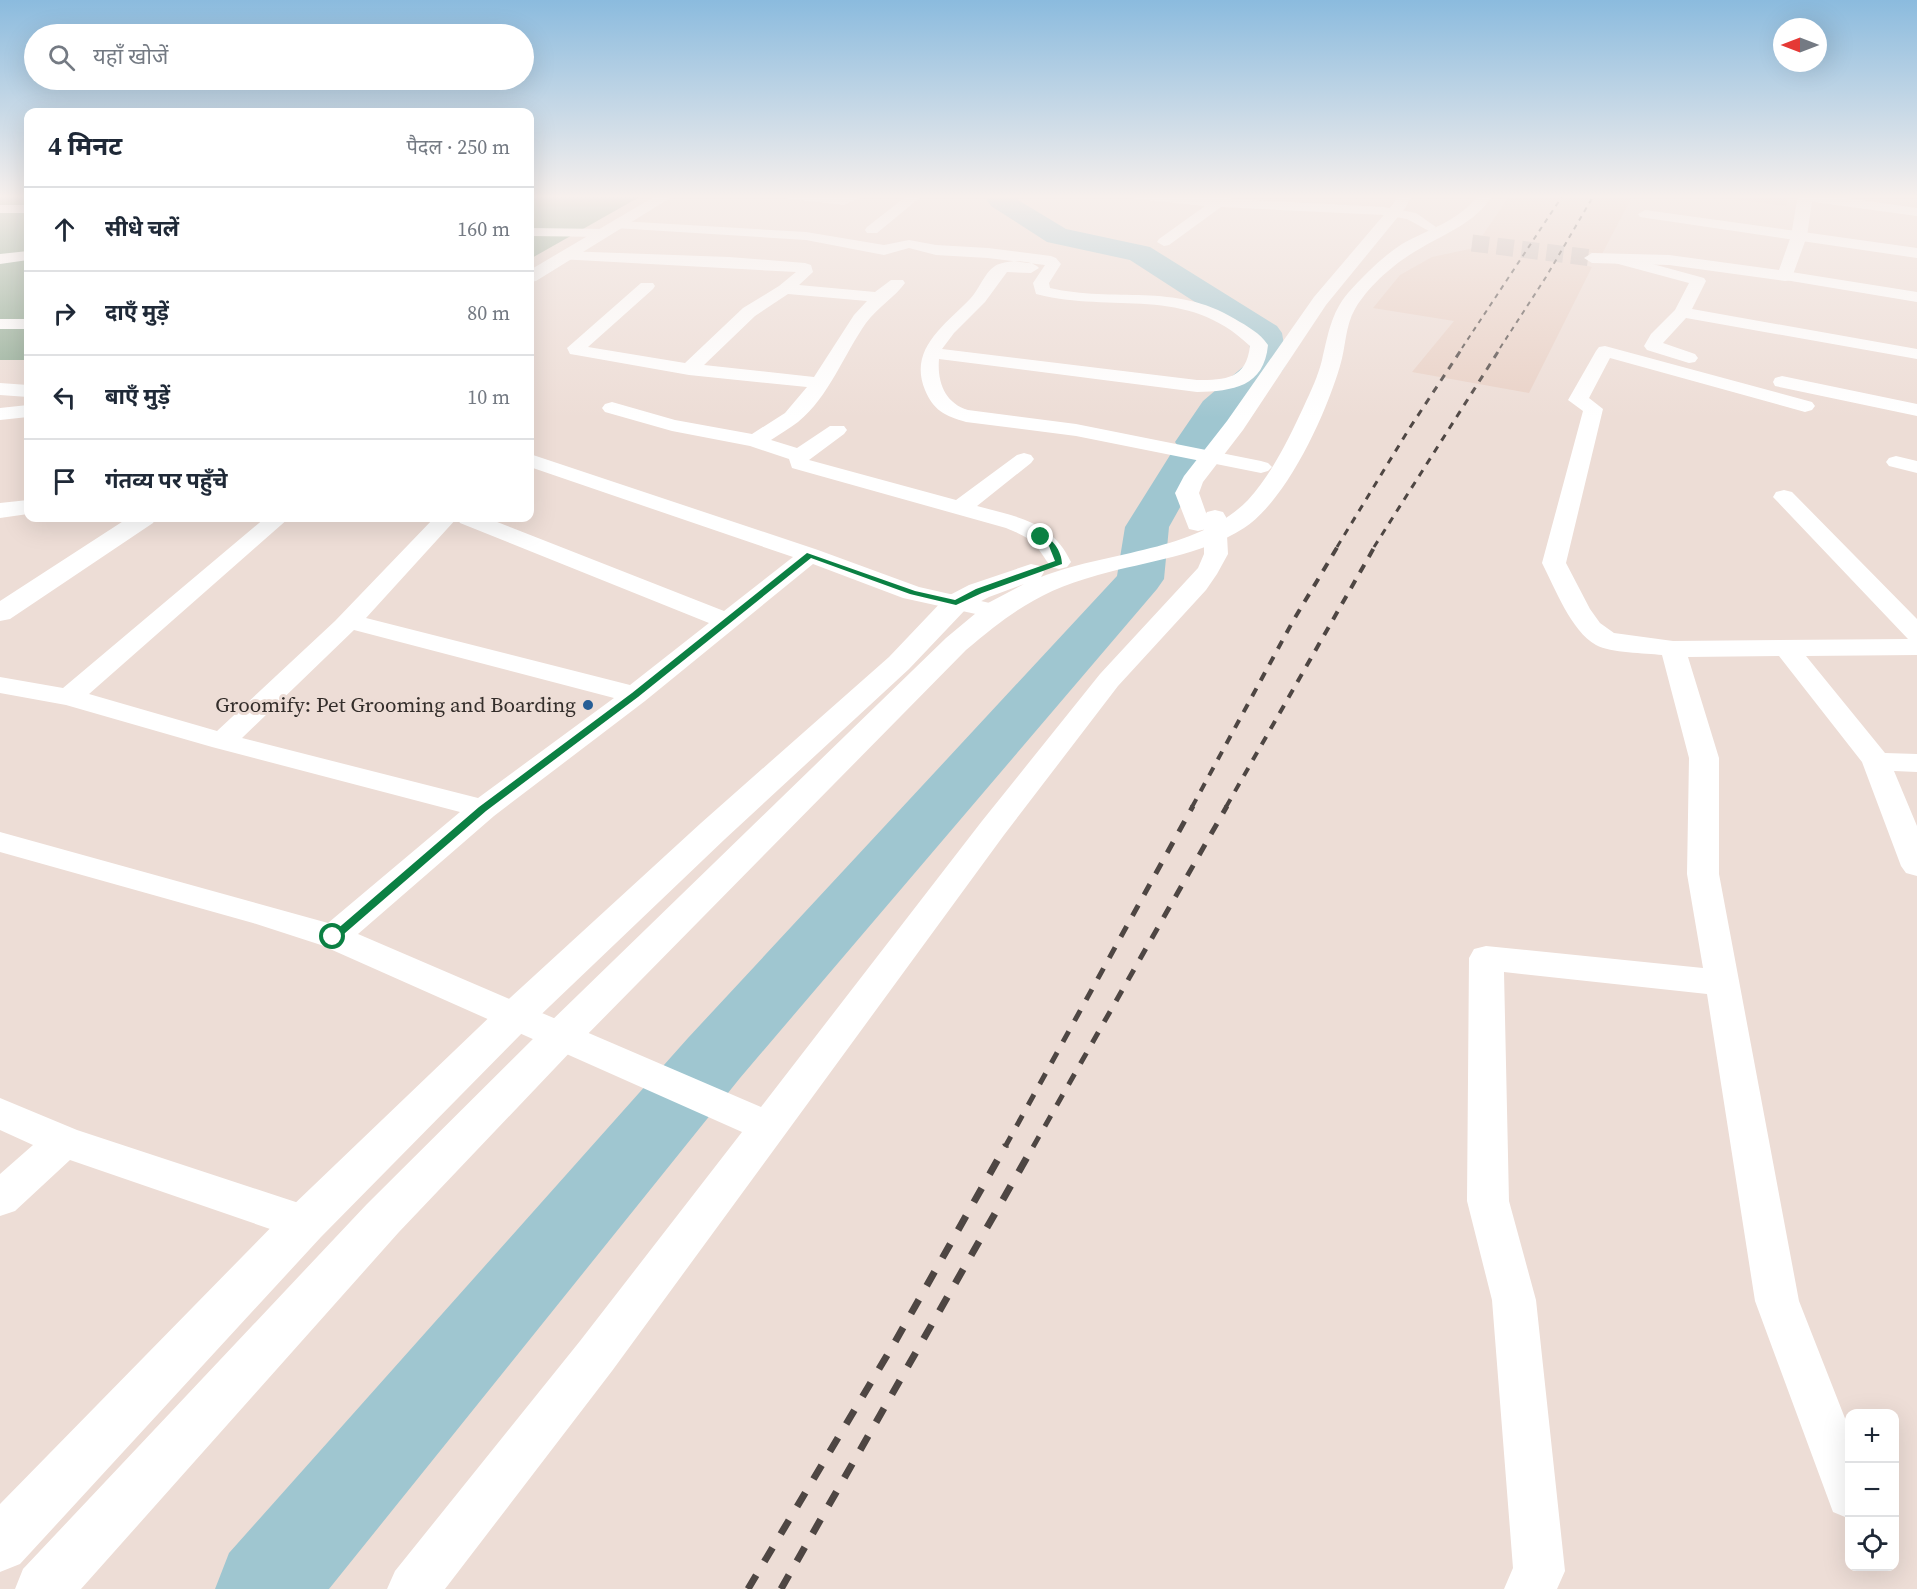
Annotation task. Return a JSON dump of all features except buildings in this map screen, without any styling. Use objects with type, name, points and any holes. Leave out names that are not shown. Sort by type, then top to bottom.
[{"type":"street","points":[[689,369],[748,312],[785,289],[805,272],[803,269]]},
{"type":"street","points":[[999,269],[984,292],[940,339],[931,353],[927,366],[933,386],[943,405],[951,411],[1088,433],[1261,467]]},
{"type":"street","points":[[931,353],[1197,386],[1235,383],[1254,368],[1259,354],[1259,345],[1251,336],[1206,309],[1160,300],[1114,300],[1049,294],[1040,290],[1049,270],[1037,269]]},
{"type":"street","points":[[413,1589],[596,1356],[993,828],[1109,680],[1209,569],[1216,554],[1201,530],[1187,494],[1192,481],[1235,425],[1320,301],[1347,269]]},
{"type":"street","points":[[1201,530],[1248,488],[1289,420],[1318,352],[1330,304],[1339,292],[1364,269]]},
{"type":"street","points":[[0,1544],[305,1223],[514,1017],[713,831],[899,663],[975,607],[1024,593],[1076,562],[1201,530],[1235,524],[1257,505],[1277,479],[1315,405],[1329,370],[1347,306],[1383,269]]},
{"type":"street","points":[[1656,269],[1698,281],[1682,312],[1657,338],[1653,346],[1722,375],[1805,405]]},
{"type":"street","points":[[1735,269],[1917,297]]},
{"type":"street","points":[[1785,276],[1787,269]]},
{"type":"street","points":[[755,441],[792,417],[810,397],[860,319],[879,297],[897,283]]},
{"type":"street","points":[[647,286],[576,350],[689,369],[819,382]]},
{"type":"street","points":[[785,289],[879,297]]},
{"type":"street","points":[[1682,312],[1917,354]]},
{"type":"street","points":[[0,324],[24,324]]},
{"type":"street","points":[[1917,410],[1722,375],[1605,351],[1578,400],[1593,410],[1554,563],[1578,609],[1591,628],[1606,640],[1673,649],[1788,650],[1917,647]]},
{"type":"street","points":[[0,389],[24,391]]},
{"type":"street","points":[[612,408],[672,425],[755,441],[799,456]]},
{"type":"street","points":[[0,414],[24,411]]},
{"type":"street","points":[[799,456],[837,430]]},
{"type":"street","points":[[799,456],[799,464],[1031,529],[1076,562]]},
{"type":"street","points":[[960,508],[1024,459]]},
{"type":"street","points":[[534,461],[810,555],[912,593],[975,607]]},
{"type":"street","points":[[1896,462],[1917,466]]},
{"type":"street","points":[[1784,497],[1917,634]]},
{"type":"street","points":[[0,511],[24,507]]},
{"type":"street","points":[[0,613],[138,522]]},
{"type":"street","points":[[69,697],[273,522]]},
{"type":"street","points":[[222,741],[349,621],[442,522]]},
{"type":"street","points":[[478,522],[727,621]]},
{"type":"street","points":[[333,937],[483,809],[635,695],[810,555]]},
{"type":"street","points":[[43,1589],[383,1218],[560,1037],[956,644],[975,607]]},
{"type":"street","points":[[349,621],[635,695]]},
{"type":"street","points":[[1673,649],[1704,758],[1703,874],[1777,1301],[1845,1482]]},
{"type":"street","points":[[1788,650],[1876,761],[1913,848]]},
{"type":"street","points":[[0,684],[69,697],[222,741],[483,809]]},
{"type":"street","points":[[1876,761],[1917,763]]},
{"type":"street","points":[[0,842],[264,915],[333,937],[767,1126]]},
{"type":"street","points":[[1530,1589],[1539,1571],[1514,1300],[1488,1201],[1486,958],[1723,983]]},
{"type":"street","points":[[0,1113],[64,1142],[305,1223]]},
{"type":"street","points":[[0,1199],[64,1142]]},
{"type":"shaded area","points":[[1410,269],[1591,269],[1529,393],[1412,372],[1454,321],[1373,308],[1400,275]]},
{"type":"green space","points":[[0,269],[24,269],[24,360],[0,360]]},
{"type":"waterway","points":[[1165,269],[1265,333],[1269,363],[1216,409],[1195,442]]},
{"type":"waterway","points":[[265,1589],[714,1058],[1140,579],[1147,527],[1186,461]]},
{"type":"railway","points":[[1462,348],[1514,269]]},
{"type":"railway","points":[[1500,348],[1551,269]]},
{"type":"railway","points":[[1337,547],[1409,429],[1463,347]]},
{"type":"railway","points":[[1374,547],[1501,347]]},
{"type":"railway","points":[[1192,807],[1293,621],[1338,546]]},
{"type":"railway","points":[[1226,807],[1375,546]]},
{"type":"railway","points":[[1005,1147],[1193,806]]},
{"type":"railway","points":[[1033,1147],[1227,806]]},
{"type":"railway","points":[[748,1589],[895,1342],[1006,1145]]},
{"type":"railway","points":[[781,1589],[1034,1145]]},
{"type":"place","name":"Groomify: Pet Grooming and Boarding","points":[[588,705]]},
{"type":"route","points":[[333,937],[483,809],[635,695],[810,555],[912,593],[956,603],[979,591],[1059,562],[1052,545],[1041,537]]}]
